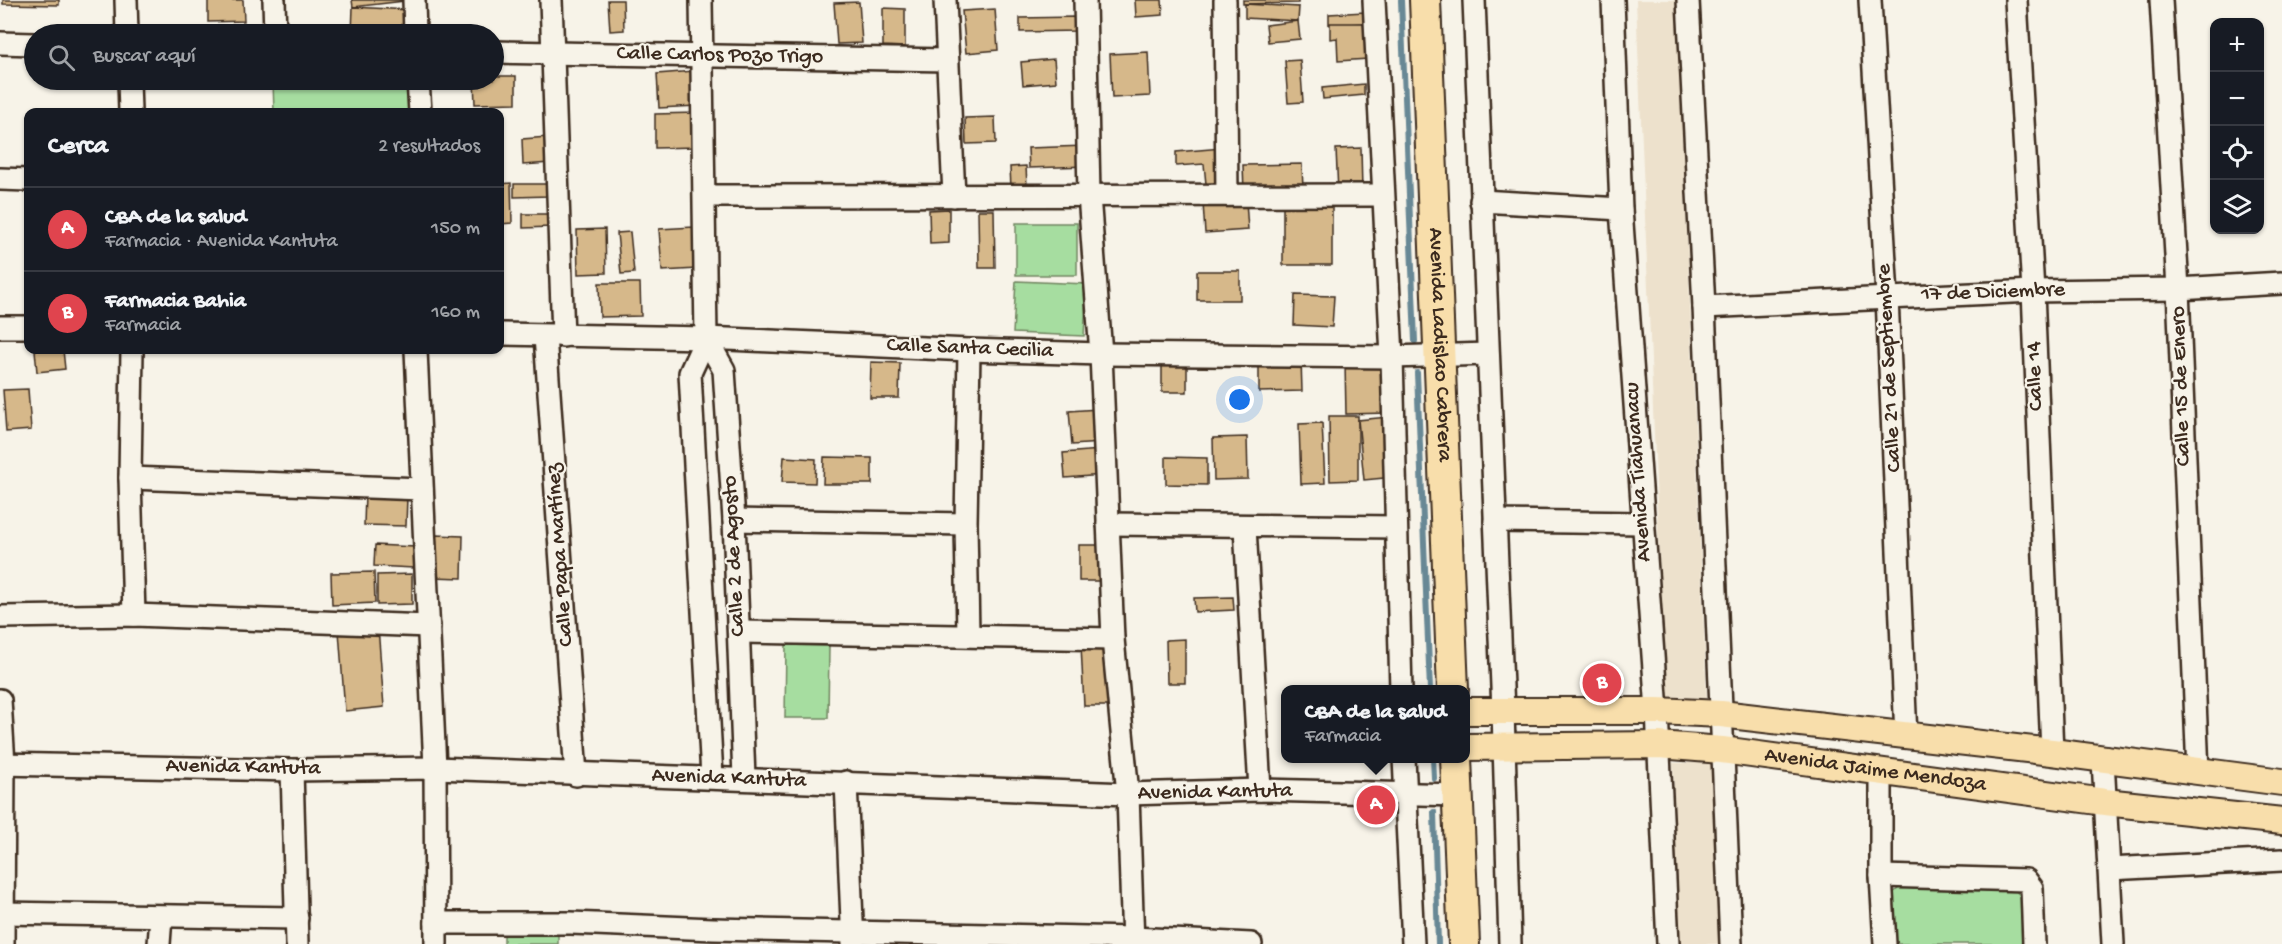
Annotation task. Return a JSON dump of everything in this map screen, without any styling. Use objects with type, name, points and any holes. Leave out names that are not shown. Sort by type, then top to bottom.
[{"type":"highway","name":"Avenida Ladislao Cabrera","points":[[1425,0],[1453,685]]},
{"type":"highway","points":[[1456,763],[1464,944]]},
{"type":"main road","name":"Avenida Jaime Mendoza","points":[[1470,711],[1657,711],[1721,714],[2052,752],[2282,782]]},
{"type":"main road","name":"Avenida Jaime Mendoza","points":[[1470,747],[1659,745],[1722,750],[2105,802],[2282,821]]},
{"type":"street","points":[[126,0],[127,24]]},
{"type":"street","points":[[273,0],[274,24]]},
{"type":"street","points":[[414,0],[415,24]]},
{"type":"street","name":"Calle Papa Martínez","points":[[551,0],[554,336],[576,775]]},
{"type":"street","name":"Calle 2 de Agosto","points":[[702,0],[706,338],[690,373],[712,777]]},
{"type":"street","points":[[945,0],[954,196]]},
{"type":"street","points":[[1085,0],[1089,195],[1101,354],[1113,639],[1128,794],[1133,941]]},
{"type":"street","points":[[1225,0],[1227,195]]},
{"type":"street","points":[[1374,0],[1392,357],[1401,685]]},
{"type":"street","points":[[1474,0],[1503,711],[1510,944]]},
{"type":"street","name":"Avenida Tiahuanacu","points":[[1613,0],[1621,209],[1657,711],[1668,944]]},
{"type":"street","points":[[1688,0],[1704,307],[1731,944]]},
{"type":"street","name":"Calle 21 de Septiembre","points":[[1870,0],[1887,297],[1906,737]]},
{"type":"street","name":"Calle 14","points":[[2016,0],[2033,291],[2052,752]]},
{"type":"street","name":"Calle 15 de Enero","points":[[2161,0],[2178,289],[2198,772]]},
{"type":"street","points":[[0,44],[24,44]]},
{"type":"street","name":"Calle Carlos Pozo Trigo","points":[[504,52],[947,60]]},
{"type":"street","points":[[129,90],[130,108]]},
{"type":"street","points":[[419,90],[420,108]]},
{"type":"street","points":[[0,179],[24,180]]},
{"type":"street","points":[[705,196],[1383,195]]},
{"type":"street","points":[[1481,201],[1621,209]]},
{"type":"street","name":"17 de Diciembre","points":[[1704,307],[1887,297],[2033,291],[2178,289],[2282,283]]},
{"type":"street","points":[[0,327],[24,327]]},
{"type":"street","name":"Calle Santa Cecilia","points":[[504,334],[706,338],[1101,354],[1392,357],[1488,354]]},
{"type":"street","name":"Calle 2 de Agosto","points":[[706,338],[724,370],[734,520],[744,778]]},
{"type":"street","points":[[968,635],[966,524],[969,350]]},
{"type":"street","points":[[132,354],[130,478],[134,615]]},
{"type":"street","points":[[416,354],[435,768],[436,933],[1251,944]]},
{"type":"street","points":[[130,478],[422,489]]},
{"type":"street","points":[[734,520],[966,524]]},
{"type":"street","points":[[1495,521],[1642,523]]},
{"type":"street","points":[[1108,524],[1396,527]]},
{"type":"street","points":[[1245,527],[1260,790]]},
{"type":"street","points":[[0,616],[134,615],[429,626]]},
{"type":"street","points":[[739,632],[1113,639]]},
{"type":"street","points":[[0,700],[3,944]]},
{"type":"street","points":[[2103,760],[2113,944]]},
{"type":"street","points":[[1404,763],[1413,944]]},
{"type":"street","name":"Avenida Kantuta","points":[[2,764],[292,770],[435,768],[1128,794],[1260,790],[1458,795]]},
{"type":"street","points":[[292,770],[297,944]]},
{"type":"street","points":[[1881,772],[1881,876],[1885,944]]},
{"type":"street","points":[[846,782],[853,938]]},
{"type":"street","points":[[2109,869],[2282,860]]},
{"type":"street","points":[[1881,876],[2026,880],[2032,888],[2034,944]]},
{"type":"street","points":[[3,913],[297,918]]},
{"type":"street","points":[[159,944],[161,917]]},
{"type":"shaded area","points":[[1636,0],[1677,0],[1707,703],[1665,698]]},
{"type":"shaded area","points":[[1673,763],[1716,763],[1723,944],[1679,944]]},
{"type":"green space","points":[[273,90],[415,90],[415,108],[274,108]]},
{"type":"green space","points":[[1016,223],[1077,223],[1077,275],[1016,275]]},
{"type":"green space","points":[[1016,281],[1087,284],[1084,336],[1013,333]]},
{"type":"green space","points":[[786,645],[829,646],[828,718],[785,718]]},
{"type":"green space","points":[[1899,888],[2016,891],[2023,899],[2025,944],[1893,944],[1891,895]]},
{"type":"green space","points":[[558,931],[558,944],[504,944],[504,932]]},
{"type":"building","points":[[3,0],[59,0],[59,5],[3,4]]},
{"type":"building","points":[[208,0],[243,0],[244,21],[208,22]]},
{"type":"building","points":[[352,0],[404,0],[404,1],[353,7]]},
{"type":"building","points":[[608,0],[623,0],[624,30],[610,31]]},
{"type":"building","points":[[1135,0],[1162,0],[1163,15],[1136,17]]},
{"type":"building","points":[[1243,0],[1298,0],[1298,3],[1243,4]]},
{"type":"building","points":[[859,2],[862,43],[837,44],[834,3]]},
{"type":"building","points":[[1245,4],[1299,7],[1298,21],[1245,18]]},
{"type":"building","points":[[353,7],[409,10],[408,24],[352,24]]},
{"type":"building","points":[[883,8],[905,9],[905,47],[883,46]]},
{"type":"building","points":[[995,9],[998,50],[966,53],[962,11]]},
{"type":"building","points":[[1365,12],[1365,23],[1329,25],[1329,14]]},
{"type":"building","points":[[1076,17],[1077,31],[1020,32],[1020,18]]},
{"type":"building","points":[[1298,21],[1300,39],[1268,42],[1266,25]]},
{"type":"building","points":[[1330,23],[1366,23],[1368,59],[1338,61],[1337,38],[1330,39]]},
{"type":"building","points":[[1148,52],[1150,96],[1112,98],[1110,54]]},
{"type":"building","points":[[1054,59],[1056,82],[1023,85],[1021,62]]},
{"type":"building","points":[[1300,60],[1303,102],[1288,103],[1285,61]]},
{"type":"building","points":[[694,71],[696,106],[659,108],[657,74]]},
{"type":"building","points":[[504,76],[516,76],[516,103],[475,104],[474,90],[504,90]]},
{"type":"building","points":[[1364,84],[1364,95],[1323,99],[1322,88]]},
{"type":"building","points":[[696,113],[696,147],[655,148],[655,114]]},
{"type":"building","points":[[995,117],[996,143],[966,144],[965,118]]},
{"type":"building","points":[[548,137],[550,163],[523,165],[522,139]]},
{"type":"building","points":[[1086,146],[1087,166],[1029,168],[1028,148]]},
{"type":"building","points":[[1222,148],[1224,182],[1206,184],[1204,164],[1176,166],[1176,152]]},
{"type":"building","points":[[1361,148],[1362,191],[1338,192],[1336,149]]},
{"type":"building","points":[[1302,164],[1303,190],[1244,191],[1243,165]]},
{"type":"building","points":[[1026,166],[1027,187],[1011,188],[1010,167]]},
{"type":"building","points":[[511,183],[512,223],[504,224],[504,184]]},
{"type":"building","points":[[514,184],[549,184],[549,196],[514,197]]},
{"type":"building","points":[[1246,201],[1248,230],[1205,233],[1203,203]]},
{"type":"building","points":[[1332,204],[1332,265],[1283,265],[1283,205]]},
{"type":"building","points":[[949,209],[949,243],[930,244],[929,210]]},
{"type":"building","points":[[978,210],[994,210],[995,268],[979,268]]},
{"type":"building","points":[[523,214],[550,214],[551,227],[523,228]]},
{"type":"building","points":[[694,227],[697,269],[662,271],[659,229]]},
{"type":"building","points":[[605,229],[606,273],[578,274],[577,230]]},
{"type":"building","points":[[630,232],[634,273],[621,274],[617,233]]},
{"type":"building","points":[[1197,271],[1240,271],[1240,300],[1197,300]]},
{"type":"building","points":[[599,283],[640,283],[641,316],[600,317]]},
{"type":"building","points":[[1295,295],[1334,296],[1332,327],[1294,325]]},
{"type":"building","points":[[35,354],[63,354],[65,369],[37,372]]},
{"type":"building","points":[[1301,360],[1302,391],[1259,392],[1259,361]]},
{"type":"building","points":[[1386,361],[1388,413],[1346,414],[1345,363]]},
{"type":"building","points":[[871,362],[900,363],[899,398],[870,398]]},
{"type":"building","points":[[1162,364],[1187,364],[1187,392],[1162,392]]},
{"type":"building","points":[[28,389],[31,430],[6,432],[3,390]]},
{"type":"building","points":[[1098,409],[1101,443],[1072,445],[1069,411]]},
{"type":"building","points":[[1329,416],[1358,416],[1358,480],[1330,481]]},
{"type":"building","points":[[1388,417],[1394,477],[1364,480],[1358,420]]},
{"type":"building","points":[[1322,423],[1325,483],[1301,484],[1299,424]]},
{"type":"building","points":[[1247,437],[1248,479],[1214,480],[1213,438]]},
{"type":"building","points":[[1101,450],[1103,475],[1065,478],[1063,453]]},
{"type":"building","points":[[784,457],[816,459],[815,483],[782,482]]},
{"type":"building","points":[[824,457],[872,458],[872,484],[823,484]]},
{"type":"building","points":[[1166,457],[1207,458],[1207,485],[1166,484]]},
{"type":"building","points":[[365,494],[407,496],[406,526],[364,525]]},
{"type":"building","points":[[435,535],[463,536],[462,578],[433,577]]},
{"type":"building","points":[[375,545],[415,547],[414,568],[374,566]]},
{"type":"building","points":[[1079,545],[1106,545],[1106,581],[1079,581]]},
{"type":"building","points":[[374,572],[375,603],[332,605],[331,573]]},
{"type":"building","points":[[412,574],[412,604],[377,605],[377,575]]},
{"type":"building","points":[[1233,597],[1234,610],[1195,612],[1194,598]]},
{"type":"building","points":[[378,627],[384,707],[345,711],[339,631]]},
{"type":"building","points":[[1185,639],[1185,683],[1167,683],[1166,640]]},
{"type":"building","points":[[1081,645],[1109,648],[1110,706],[1084,706]]},
{"type":"waterway","points":[[1401,0],[1415,341]]},
{"type":"waterway","points":[[1417,373],[1430,685]]},
{"type":"waterway","points":[[1433,763],[1434,778]]},
{"type":"waterway","points":[[1434,812],[1438,944]]},
{"type":"place","name":"Farmacia Bahia","points":[[1602,683]]},
{"type":"place","name":"CBA de la salud","points":[[1376,805]]}]
